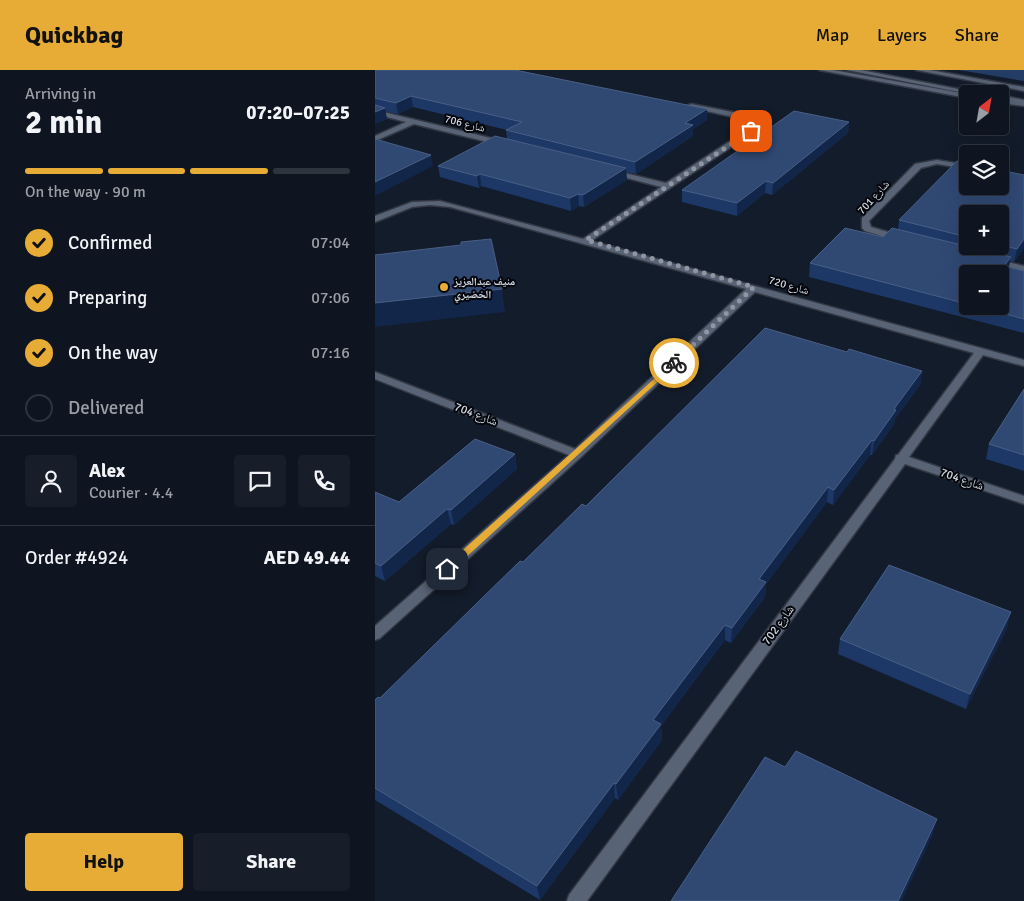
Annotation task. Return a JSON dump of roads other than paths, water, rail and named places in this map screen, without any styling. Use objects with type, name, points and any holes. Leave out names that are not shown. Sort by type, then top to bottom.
[{"type":"street","points":[[822,70],[959,95]]},
{"type":"street","points":[[850,70],[959,90]]},
{"type":"street","points":[[919,70],[1024,89]]},
{"type":"street","points":[[1009,99],[1024,103]]},
{"type":"street","points":[[1009,102],[1024,103]]},
{"type":"street","points":[[586,240],[751,131],[749,122],[735,115],[686,106]]},
{"type":"street","name":"شارع 706","points":[[375,112],[517,147]]},
{"type":"street","points":[[375,139],[414,121]]},
{"type":"street","name":"شارع 701","points":[[908,240],[873,231],[865,226],[865,220],[918,166],[937,162],[959,166]]},
{"type":"street","points":[[601,169],[666,186]]},
{"type":"street","name":"شارع 720","points":[[375,219],[404,206],[419,202],[434,202],[586,240],[1024,363]]},
{"type":"street","points":[[985,260],[1024,269]]},
{"type":"street","points":[[375,634],[577,454],[754,287]]},
{"type":"street","name":"شارع 702","points":[[576,901],[900,458],[981,351]]},
{"type":"street","name":"شارع 704","points":[[375,375],[577,454]]},
{"type":"street","name":"شارع 704","points":[[900,458],[1024,500]]},
{"type":"place","name":"منيف عبدالعزيز الخضيري","points":[[444,287]]}]
